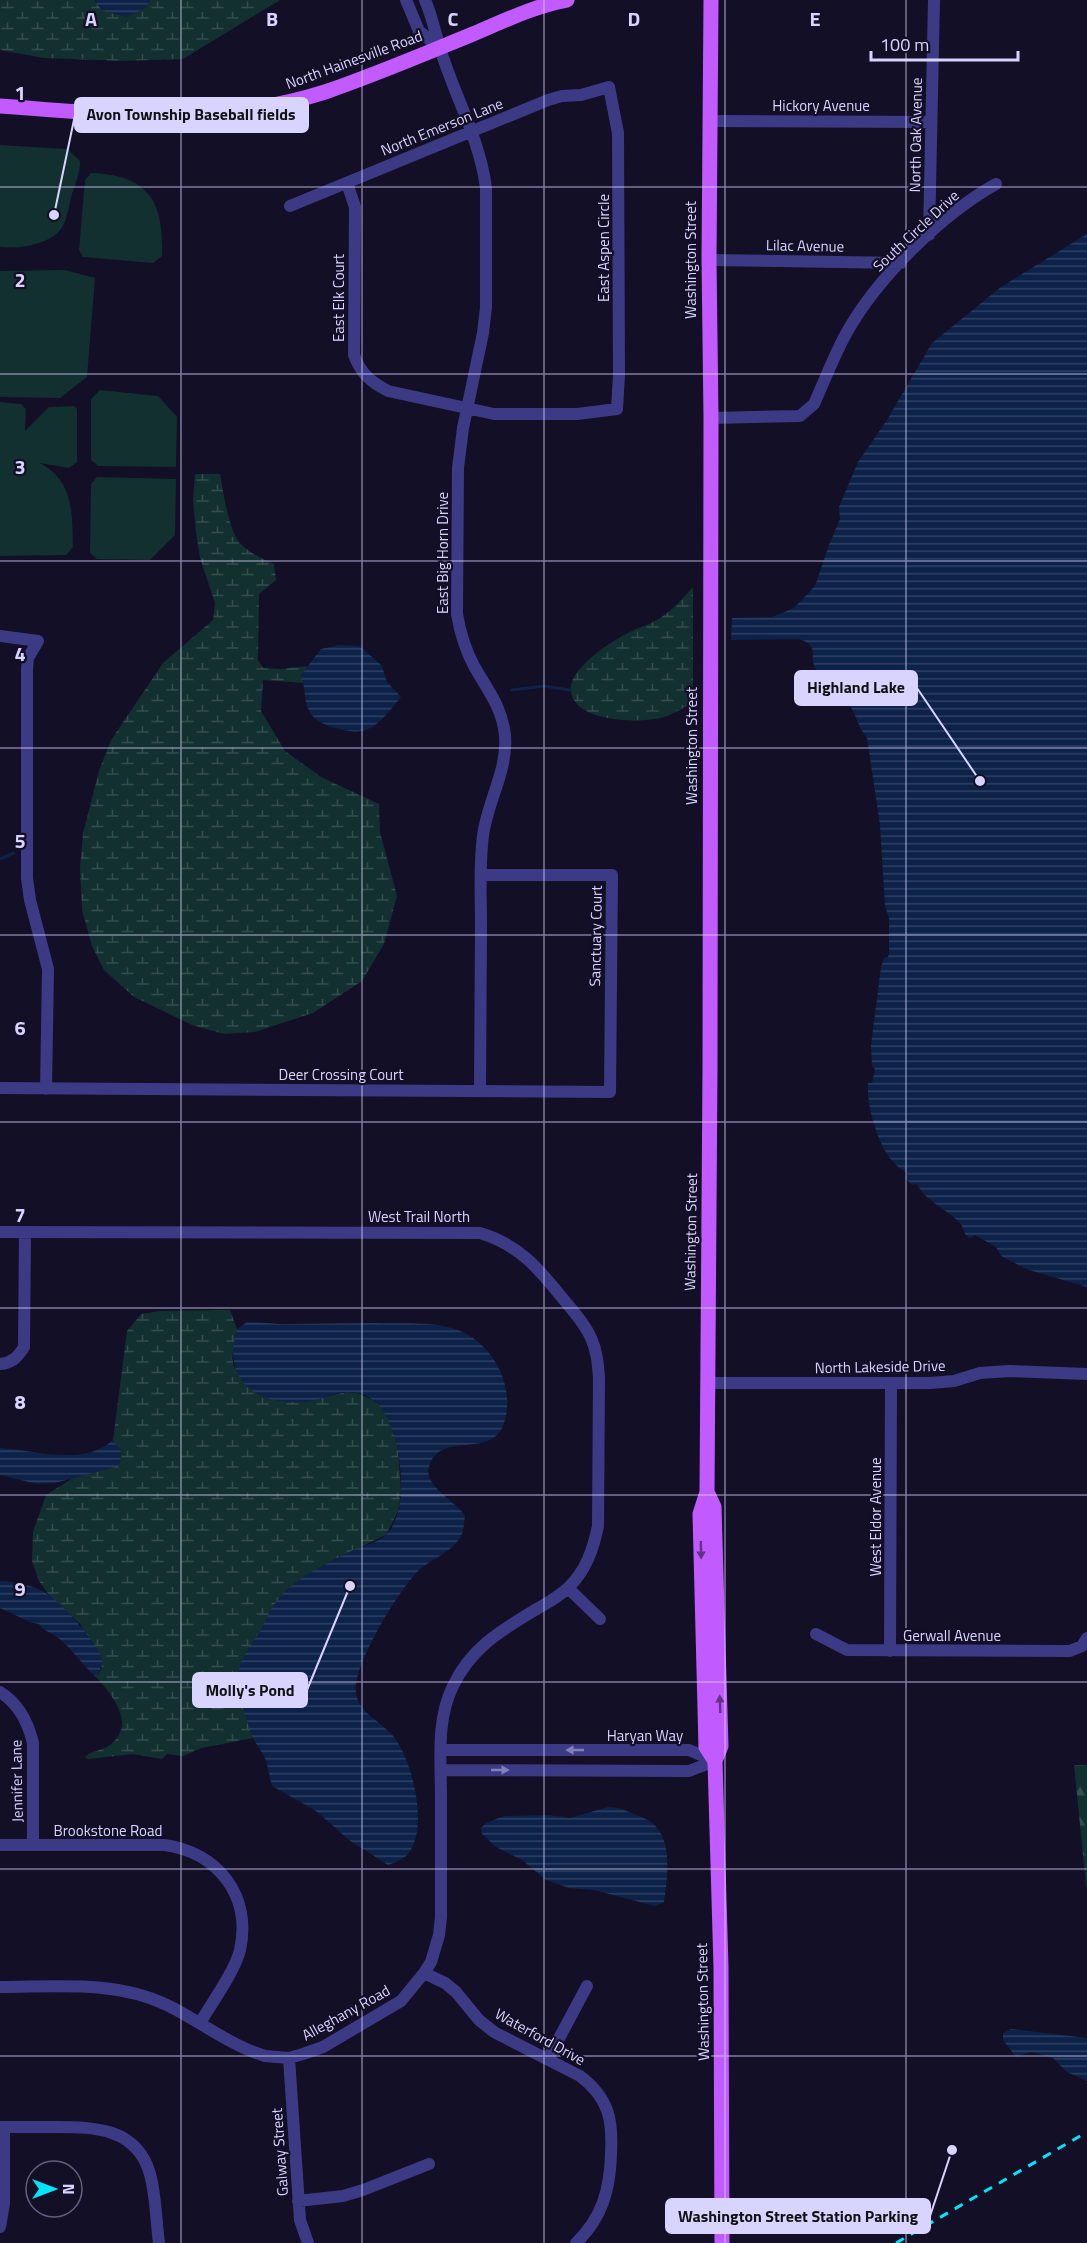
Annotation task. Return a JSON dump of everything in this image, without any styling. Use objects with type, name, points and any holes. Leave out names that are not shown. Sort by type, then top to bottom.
[{"type":"main road","name":"North Hainesville Road","points":[[0,106],[148,117],[212,115],[263,108],[325,92],[543,5],[567,0]]},
{"type":"main road","name":"Washington Street","points":[[711,0],[710,1068],[707,1492],[714,1507],[722,1746],[715,1761],[722,1967],[722,2243]]},
{"type":"street","points":[[406,0],[419,31],[440,48]]},
{"type":"street","name":"East Big Horn Drive","points":[[425,0],[484,170],[486,188],[486,307],[458,468],[458,614],[466,650],[497,702],[503,720],[505,738],[501,774],[483,835],[480,1091]]},
{"type":"street","name":"North Oak Avenue","points":[[929,235],[934,0]]},
{"type":"street","name":"North Emerson Lane","points":[[291,206],[548,100],[562,96],[581,95],[609,87]]},
{"type":"street","name":"East Aspen Circle","points":[[609,87],[618,133],[619,375],[617,409]]},
{"type":"street","name":"Hickory Avenue","points":[[710,121],[931,122]]},
{"type":"street","name":"East Elk Court","points":[[347,183],[355,207],[353,340],[358,364],[372,383],[388,391],[494,414],[577,414],[617,409]]},
{"type":"street","name":"South Circle Drive","points":[[711,418],[800,416],[809,410],[814,404],[847,332],[884,279],[929,235],[979,194],[996,184]]},
{"type":"street","name":"Lilac Avenue","points":[[709,260],[901,263]]},
{"type":"street","points":[[0,636],[38,641],[28,658],[27,669],[27,878],[30,900],[48,969],[46,1089]]},
{"type":"street","name":"Sanctuary Court","points":[[481,875],[612,875],[610,1020]]},
{"type":"street","name":"Deer Crossing Court","points":[[0,1088],[610,1092],[610,1020]]},
{"type":"street","name":"West Trail North","points":[[0,1232],[480,1233],[509,1244],[537,1267],[582,1323],[591,1337],[598,1357],[598,1526],[594,1546],[586,1564],[568,1588],[559,1596],[504,1628],[472,1655],[454,1684],[447,1701],[443,1718],[441,1760]]},
{"type":"street","points":[[0,1364],[13,1361],[24,1347],[25,1232]]},
{"type":"street","name":"North Lakeside Drive","points":[[707,1383],[954,1381],[980,1373],[1010,1371],[1087,1374]]},
{"type":"street","name":"West Eldor Avenue","points":[[890,1651],[891,1383]]},
{"type":"street","points":[[568,1588],[600,1619]]},
{"type":"street","name":"Gerwall Avenue","points":[[816,1634],[847,1650],[890,1651],[1071,1651],[1082,1646],[1087,1638]]},
{"type":"street","name":"Jennifer Lane","points":[[0,1692],[15,1704],[23,1716],[33,1743],[33,1845]]},
{"type":"street","name":"Haryan Way","points":[[441,1760],[689,1750],[715,1761]]},
{"type":"street","points":[[441,1760],[689,1771],[715,1761]]},
{"type":"street","name":"Alleghany Road","points":[[0,1987],[101,1987],[122,1990],[166,2004],[251,2051],[265,2056],[289,2058],[323,2047],[401,2001],[430,1962],[439,1935],[441,1917],[441,1760]]},
{"type":"street","name":"Brookstone Road","points":[[0,1845],[164,1845],[182,1848],[201,1856],[226,1878],[235,1892],[241,1911],[243,1929],[240,1951],[236,1962],[200,2023]]},
{"type":"street","name":"Waterford Drive","points":[[424,1973],[445,1983],[456,1992],[479,2019],[494,2032],[580,2076],[602,2097],[610,2117],[612,2132],[610,2177],[606,2199],[597,2218],[576,2243]]},
{"type":"street","points":[[548,2060],[587,1986]]},
{"type":"street","name":"Galway Street","points":[[289,2058],[298,2201],[300,2220],[308,2243]]},
{"type":"street","points":[[0,2227],[4,2204],[2,2127],[93,2127],[116,2134],[138,2150],[150,2175],[159,2243]]},
{"type":"street","points":[[298,2201],[343,2196],[429,2164]]},
{"type":"green space","points":[[0,0],[94,0],[103,11],[144,8],[151,0],[280,0],[183,59],[123,61],[44,58],[0,50]]},
{"type":"green space","points":[[0,145],[67,149],[80,161],[65,222],[61,229],[49,239],[24,246],[0,247]]},
{"type":"green space","points":[[91,173],[127,179],[140,186],[149,195],[156,207],[162,237],[162,256],[153,263],[83,257],[79,250],[85,180]]},
{"type":"green space","points":[[65,270],[95,278],[87,377],[60,398],[0,397],[0,271]]},
{"type":"green space","points":[[100,390],[158,396],[177,417],[176,467],[98,466],[91,460],[91,399]]},
{"type":"green space","points":[[0,402],[21,404],[26,409],[25,431],[49,407],[74,406],[77,409],[77,462],[69,468],[40,463],[59,479],[69,499],[73,547],[66,555],[0,556]]},
{"type":"green space","points":[[195,474],[220,474],[235,536],[255,555],[274,564],[276,580],[259,594],[258,660],[263,668],[308,666],[301,675],[304,683],[263,680],[261,711],[285,751],[321,777],[379,804],[380,832],[397,896],[384,944],[362,981],[313,1013],[255,1032],[224,1034],[192,1025],[134,997],[104,970],[92,946],[82,910],[80,868],[83,833],[99,771],[111,740],[163,663],[213,620],[215,603],[200,558],[196,532],[193,500]]},
{"type":"green space","points":[[97,477],[176,479],[175,535],[150,560],[97,559],[90,553],[91,484]]},
{"type":"green space","points":[[693,587],[693,703],[664,717],[639,720],[607,718],[592,714],[580,707],[573,698],[571,686],[573,678],[586,662],[614,641],[665,615]]},
{"type":"green space","points":[[230,1310],[237,1329],[232,1358],[234,1367],[261,1395],[277,1400],[305,1402],[347,1392],[357,1393],[373,1400],[380,1407],[390,1421],[398,1449],[401,1490],[398,1511],[386,1535],[325,1564],[282,1595],[260,1631],[237,1687],[253,1738],[202,1748],[183,1756],[167,1754],[162,1759],[133,1754],[88,1759],[85,1757],[107,1747],[118,1737],[122,1719],[115,1701],[96,1677],[102,1668],[81,1625],[49,1595],[39,1581],[32,1561],[33,1532],[46,1495],[73,1478],[119,1465],[121,1450],[113,1440],[127,1331],[141,1314],[160,1311]]},
{"type":"green space","points":[[1074,1765],[1087,1765],[1087,1888],[1086,1885]]},
{"type":"water","points":[[94,0],[151,0],[145,8],[126,17],[103,11]]},
{"type":"water","points":[[1087,234],[1087,1287],[1026,1269],[1001,1256],[996,1247],[975,1235],[970,1238],[967,1236],[962,1225],[955,1218],[925,1195],[917,1184],[912,1185],[905,1178],[907,1174],[905,1171],[896,1165],[882,1145],[872,1119],[868,1083],[872,1083],[875,1069],[872,1066],[871,1045],[881,967],[884,958],[888,957],[889,953],[889,918],[885,906],[880,825],[867,738],[850,706],[818,674],[813,663],[813,651],[810,645],[799,639],[731,640],[732,618],[772,617],[794,608],[815,586],[840,519],[839,507],[858,462],[887,420],[932,343],[1001,287]]},
{"type":"water","points":[[339,645],[359,646],[371,656],[382,666],[387,682],[401,697],[380,721],[366,730],[348,731],[326,725],[314,717],[307,706],[301,675],[321,649]]},
{"type":"water","points":[[247,1322],[414,1323],[452,1328],[466,1334],[490,1354],[504,1381],[507,1411],[503,1426],[496,1436],[476,1444],[454,1446],[443,1450],[435,1456],[429,1467],[428,1474],[431,1481],[465,1516],[462,1534],[448,1551],[422,1567],[399,1596],[369,1648],[357,1681],[358,1701],[366,1712],[389,1731],[401,1748],[416,1795],[418,1812],[414,1843],[406,1856],[388,1865],[349,1840],[316,1811],[272,1786],[265,1759],[254,1740],[247,1721],[237,1684],[244,1656],[274,1604],[288,1589],[315,1570],[353,1550],[379,1540],[389,1531],[400,1504],[401,1479],[397,1446],[385,1414],[375,1402],[363,1394],[347,1392],[309,1402],[285,1402],[270,1399],[246,1386],[238,1375],[234,1363],[234,1347],[237,1329]]},
{"type":"water","points":[[113,1440],[121,1450],[119,1466],[55,1483],[37,1484],[0,1475],[0,1448],[73,1455],[88,1453]]},
{"type":"water","points":[[0,1581],[19,1583],[38,1589],[62,1607],[79,1625],[99,1653],[102,1664],[96,1677],[66,1644],[44,1630],[39,1624],[0,1608]]},
{"type":"water","points":[[608,1807],[621,1809],[644,1818],[658,1829],[667,1855],[664,1902],[655,1906],[594,1890],[569,1888],[546,1880],[522,1860],[496,1847],[482,1834],[481,1828],[486,1823],[504,1816],[549,1815],[570,1818]]},
{"type":"water","points":[[1011,2029],[1087,2038],[1087,2081],[1067,2072],[1053,2058],[1031,2052],[1016,2057],[1003,2040],[1003,2033]]},
{"type":"waterway","points":[[512,690],[544,686],[570,690]]},
{"type":"waterway","points":[[0,859],[14,853]]},
{"type":"railway","points":[[896,2243],[1087,2132]]},
{"type":"place","name":"Avon Township Baseball fields","points":[[54,215]]},
{"type":"place","name":"Highland Lake","points":[[980,781]]},
{"type":"place","name":"Molly's Pond","points":[[350,1586]]},
{"type":"place","name":"Washington Street Station Parking","points":[[952,2150]]}]
